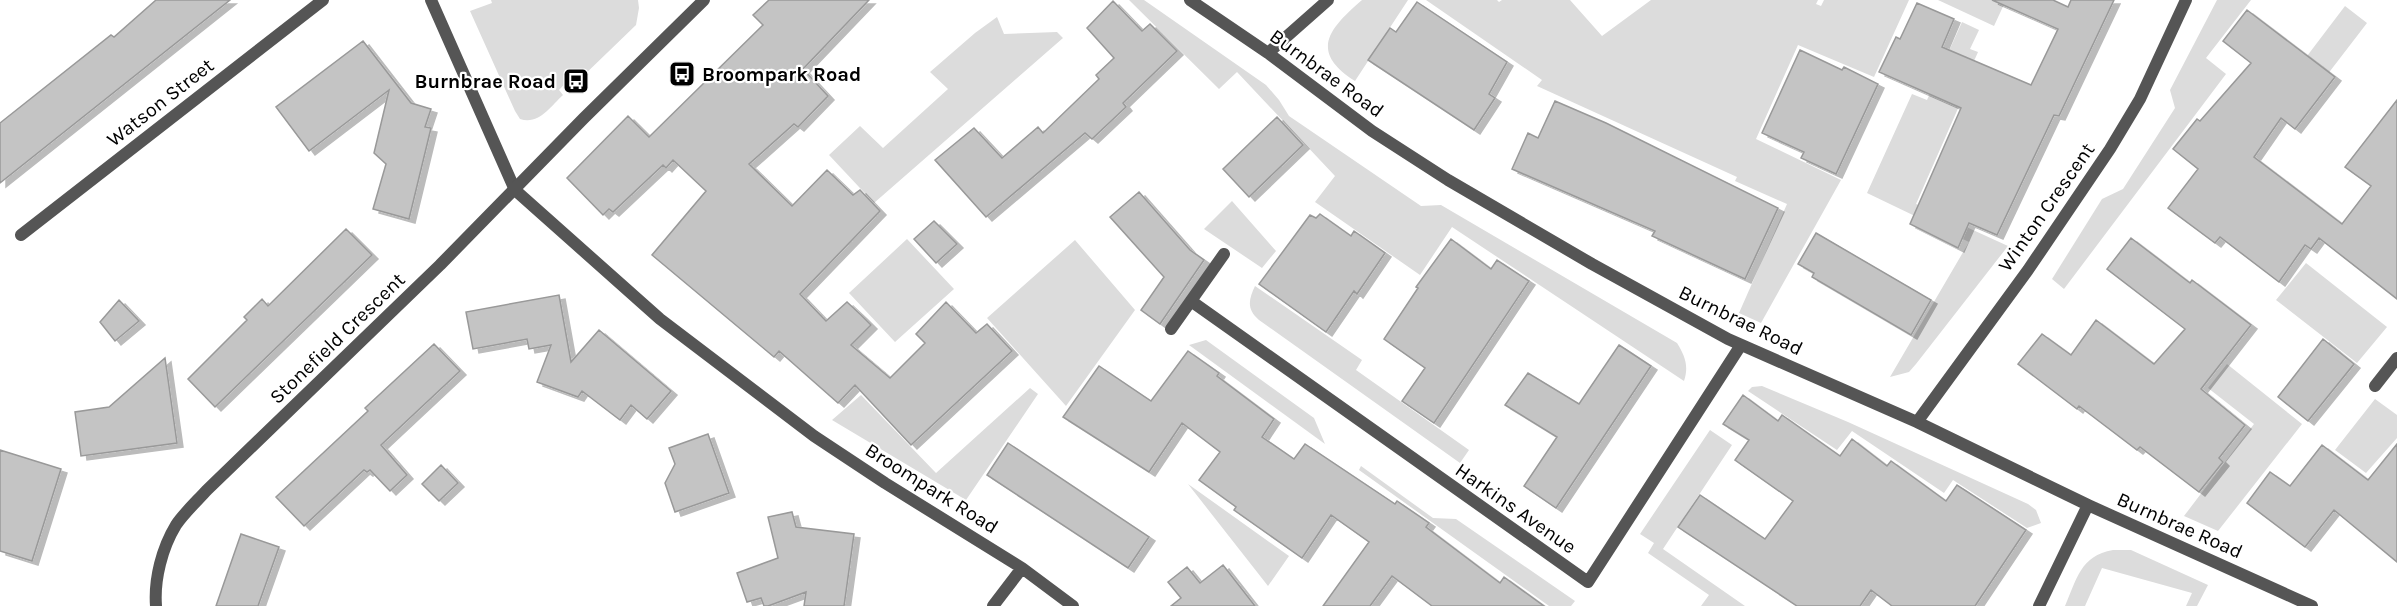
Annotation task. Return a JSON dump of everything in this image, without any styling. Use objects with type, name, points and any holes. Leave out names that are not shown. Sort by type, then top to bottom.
[{"type":"street","name":"Watson Street","points":[[21,236],[322,0]]},
{"type":"street","name":"Broompark Road","points":[[431,0],[515,189],[660,319],[805,429],[885,483],[1022,568],[1073,606]]},
{"type":"street","name":"Stonefield Crescent","points":[[156,606],[154,590],[161,559],[176,525],[207,490],[440,265],[584,117],[704,0]]},
{"type":"street","name":"Burnbrae Road","points":[[1190,0],[1268,53],[1372,131],[1448,180],[1599,268],[1741,345],[1917,422],[2088,505],[2312,606]]},
{"type":"street","points":[[1268,53],[1328,0]]},
{"type":"street","name":"Winton Crescent","points":[[1917,422],[2028,270],[2110,149],[2140,99],[2186,0]]},
{"type":"street","points":[[1171,329],[1224,254]]},
{"type":"street","name":"Harkins Avenue","points":[[1191,301],[1588,582],[1741,345]]},
{"type":"street","points":[[2375,386],[2397,358]]},
{"type":"street","points":[[2039,606],[2088,505]]},
{"type":"street","points":[[993,606],[1022,568]]},
{"type":"shaded area","points":[[491,0],[638,0],[639,8],[636,25],[579,80],[573,75],[559,90],[563,95],[549,109],[539,117],[527,120],[520,119],[515,111],[470,11],[492,3]]},
{"type":"shaded area","points":[[1129,0],[1144,0],[1266,85],[1289,116],[1421,206],[1441,205],[1677,343],[1685,361],[1684,381],[1452,227],[1420,275],[1315,202],[1335,176],[1237,72],[1219,89]]},
{"type":"shaded area","points":[[1362,0],[1408,0],[1355,81],[1340,70],[1328,50],[1333,30]]},
{"type":"shaded area","points":[[1426,0],[1497,0],[1499,2],[1502,0],[1570,0],[1602,36],[1651,0],[1818,0],[1816,4],[1821,6],[1824,0],[1909,0],[1874,77],[1798,45],[1756,139],[1841,180],[1761,323],[1739,313],[1787,204],[1735,181],[1737,177],[1537,86],[1542,80]]},
{"type":"shaded area","points":[[1938,0],[2006,0],[1994,26]]},
{"type":"shaded area","points":[[2217,0],[2251,0],[2206,58],[2226,74],[2064,289],[2052,279],[2102,199],[2123,189],[2175,108],[2170,90]]},
{"type":"shaded area","points":[[2345,6],[2367,23],[2294,118],[2269,106]]},
{"type":"shaded area","points":[[997,17],[1004,34],[1057,32],[1063,38],[874,203],[829,155],[860,126],[883,148],[948,89],[930,72]]},
{"type":"shaded area","points":[[1962,22],[1979,30],[1970,49],[1978,52],[1974,61],[1978,63],[1916,204],[2008,246],[1909,372],[1890,377],[1969,242],[1867,193],[1912,94],[1927,100]]},
{"type":"shaded area","points":[[1232,201],[1276,251],[1262,268],[1204,229]]},
{"type":"shaded area","points":[[907,239],[954,289],[895,342],[849,293]]},
{"type":"shaded area","points":[[1075,240],[1135,310],[1066,406],[987,318]]},
{"type":"shaded area","points":[[2306,263],[2387,327],[2357,363],[2276,300]]},
{"type":"shaded area","points":[[1255,286],[1362,360],[1356,370],[1469,450],[1460,463],[1259,320],[1250,308],[1251,295]]},
{"type":"shaded area","points":[[1206,340],[1314,418],[1325,444],[1189,345]]},
{"type":"shaded area","points":[[2227,364],[2302,424],[2218,531],[2184,516],[2254,424],[2208,388]]},
{"type":"shaded area","points":[[1762,386],[1848,422],[2028,504],[2036,510],[2041,523],[2027,528],[1953,480],[1944,493],[1852,431],[1837,450],[1748,391],[1752,387]]},
{"type":"shaded area","points":[[1030,388],[1038,394],[966,500],[832,420],[861,395],[936,473]]},
{"type":"shaded area","points":[[2375,399],[2397,415],[2397,438],[2366,473],[2335,450]]},
{"type":"shaded area","points":[[1710,430],[1732,445],[1663,549],[1745,606],[1701,606],[1709,595],[1648,553],[1654,543],[1640,534]]},
{"type":"shaded area","points":[[1361,466],[1433,518],[1456,519],[1575,601],[1571,606],[1549,606],[1359,470]]},
{"type":"shaded area","points":[[1188,484],[1289,556],[1268,586]]},
{"type":"shaded area","points":[[2113,550],[2131,550],[2208,585],[2197,606],[2186,606],[2192,593],[2102,568],[2085,606],[2065,606],[2086,563],[2093,557]]},
{"type":"building","points":[[156,0],[230,0],[0,183],[0,123],[111,35],[114,37]]},
{"type":"building","points":[[769,0],[869,0],[803,69],[828,96],[798,127],[794,124],[749,164],[792,206],[827,170],[853,195],[860,190],[880,211],[800,294],[826,321],[847,302],[861,315],[871,325],[851,345],[890,378],[925,343],[916,334],[946,302],[976,333],[987,324],[1012,351],[911,445],[855,385],[838,403],[779,351],[774,357],[652,255],[706,191],[673,160],[666,168],[663,165],[613,212],[609,209],[603,215],[567,178],[628,116],[649,137],[763,25],[753,15]]},
{"type":"building","points":[[1992,0],[2053,0],[2068,7],[2071,0],[2114,0],[2059,116],[2054,115],[1997,235],[1969,223],[1958,248],[1910,224],[1961,108],[1879,72],[1896,37],[1900,39],[1917,3],[1954,19],[1942,47],[2031,85],[2058,29]]},
{"type":"building","points":[[1113,1],[1142,31],[1150,24],[1177,51],[1123,103],[1126,107],[1092,139],[1085,133],[986,217],[935,160],[974,128],[1002,158],[1038,127],[1043,133],[1099,79],[1096,75],[1114,58],[1087,28]]},
{"type":"building","points":[[1417,2],[1507,62],[1489,94],[1495,98],[1474,130],[1368,60],[1390,28],[1396,32]]},
{"type":"building","points":[[2247,10],[2335,77],[2295,129],[2281,118],[2254,157],[2342,224],[2371,186],[2345,167],[2397,100],[2397,299],[2319,238],[2311,249],[2305,245],[2279,282],[2220,237],[2215,243],[2168,208],[2198,169],[2173,149],[2197,119],[2200,121],[2251,63],[2223,41]]},
{"type":"building","points":[[363,41],[411,103],[431,109],[425,127],[431,128],[409,219],[373,209],[386,164],[374,153],[389,90],[309,151],[276,107]]},
{"type":"building","points":[[1800,50],[1842,70],[1844,67],[1878,84],[1836,174],[1801,158],[1804,152],[1762,133]]},
{"type":"building","points":[[1555,101],[1606,123],[1778,208],[1745,279],[1652,236],[1655,231],[1512,169],[1528,133],[1538,138]]},
{"type":"building","points":[[1277,117],[1303,145],[1249,197],[1223,169]]},
{"type":"building","points":[[1139,192],[1190,250],[1204,260],[1160,324],[1141,310],[1164,277],[1110,217]]},
{"type":"building","points":[[1320,214],[1351,236],[1354,231],[1385,253],[1357,294],[1354,291],[1326,332],[1259,284],[1310,215],[1316,218]]},
{"type":"building","points":[[934,221],[957,244],[936,263],[914,239]]},
{"type":"building","points":[[346,229],[372,255],[215,407],[188,379],[247,320],[244,317],[262,299],[268,306]]},
{"type":"building","points":[[1816,233],[1931,300],[1911,335],[1812,277],[1814,273],[1798,264]]},
{"type":"building","points":[[2131,238],[2190,283],[2192,280],[2251,325],[2201,389],[2245,425],[2219,458],[2223,462],[2199,492],[2140,447],[2137,450],[2079,406],[2077,409],[2018,364],[2042,334],[2071,355],[2096,320],[2154,364],[2185,329],[2107,269]]},
{"type":"building","points":[[1451,239],[1491,269],[1497,260],[1529,281],[1434,423],[1402,401],[1425,368],[1384,339],[1418,288],[1416,287]]},
{"type":"building","points":[[559,295],[571,362],[599,330],[671,391],[647,419],[631,405],[620,420],[582,391],[578,397],[537,382],[551,345],[529,349],[527,339],[473,349],[466,312]]},
{"type":"building","points":[[119,300],[139,321],[115,341],[100,322]]},
{"type":"building","points":[[2323,339],[2354,364],[2308,421],[2278,397]]},
{"type":"building","points":[[434,344],[460,371],[381,445],[407,475],[390,491],[370,470],[367,472],[364,470],[304,526],[276,497],[368,411],[365,408]]},
{"type":"building","points":[[1619,345],[1651,366],[1556,508],[1524,486],[1557,437],[1505,405],[1528,373],[1579,404]]},
{"type":"building","points":[[1188,351],[1219,373],[1217,376],[1274,419],[1262,437],[1294,459],[1305,444],[1395,504],[1397,501],[1429,523],[1426,527],[1500,583],[1504,577],[1544,606],[1432,606],[1392,576],[1370,606],[1323,606],[1369,542],[1331,515],[1302,558],[1234,510],[1236,507],[1199,480],[1220,452],[1182,423],[1149,472],[1063,417],[1099,366],[1151,401]]},
{"type":"building","points":[[165,358],[177,443],[81,456],[75,412],[109,407]]},
{"type":"building","points":[[1743,395],[1778,421],[1782,415],[1840,456],[1852,439],[1887,466],[1891,461],[1946,501],[1957,485],[2026,530],[1975,606],[1892,606],[1871,590],[1860,606],[1797,606],[1678,527],[1700,495],[1765,539],[1793,501],[1735,460],[1749,440],[1723,424]]},
{"type":"building","points":[[708,434],[729,493],[675,512],[665,483],[675,464],[669,448]]},
{"type":"building","points":[[1008,443],[1149,537],[1128,568],[987,475]]},
{"type":"building","points":[[2397,444],[2397,562],[2334,510],[2305,547],[2247,503],[2270,472],[2290,486],[2322,445],[2368,480]]},
{"type":"building","points":[[0,450],[61,469],[32,561],[0,551]]},
{"type":"building","points":[[441,465],[458,483],[439,501],[422,484]]},
{"type":"building","points":[[792,512],[796,527],[854,534],[844,606],[804,606],[806,592],[768,606],[764,606],[761,598],[747,602],[737,573],[778,558],[768,517]]},
{"type":"building","points":[[241,534],[279,547],[258,606],[216,606]]},
{"type":"building","points":[[1223,565],[1255,606],[1171,606],[1181,598],[1168,582],[1187,567],[1200,583]]},
{"type":"place","name":"Broompark Road","points":[[682,74]]},
{"type":"place","name":"Burnbrae Road","points":[[576,81]]}]
